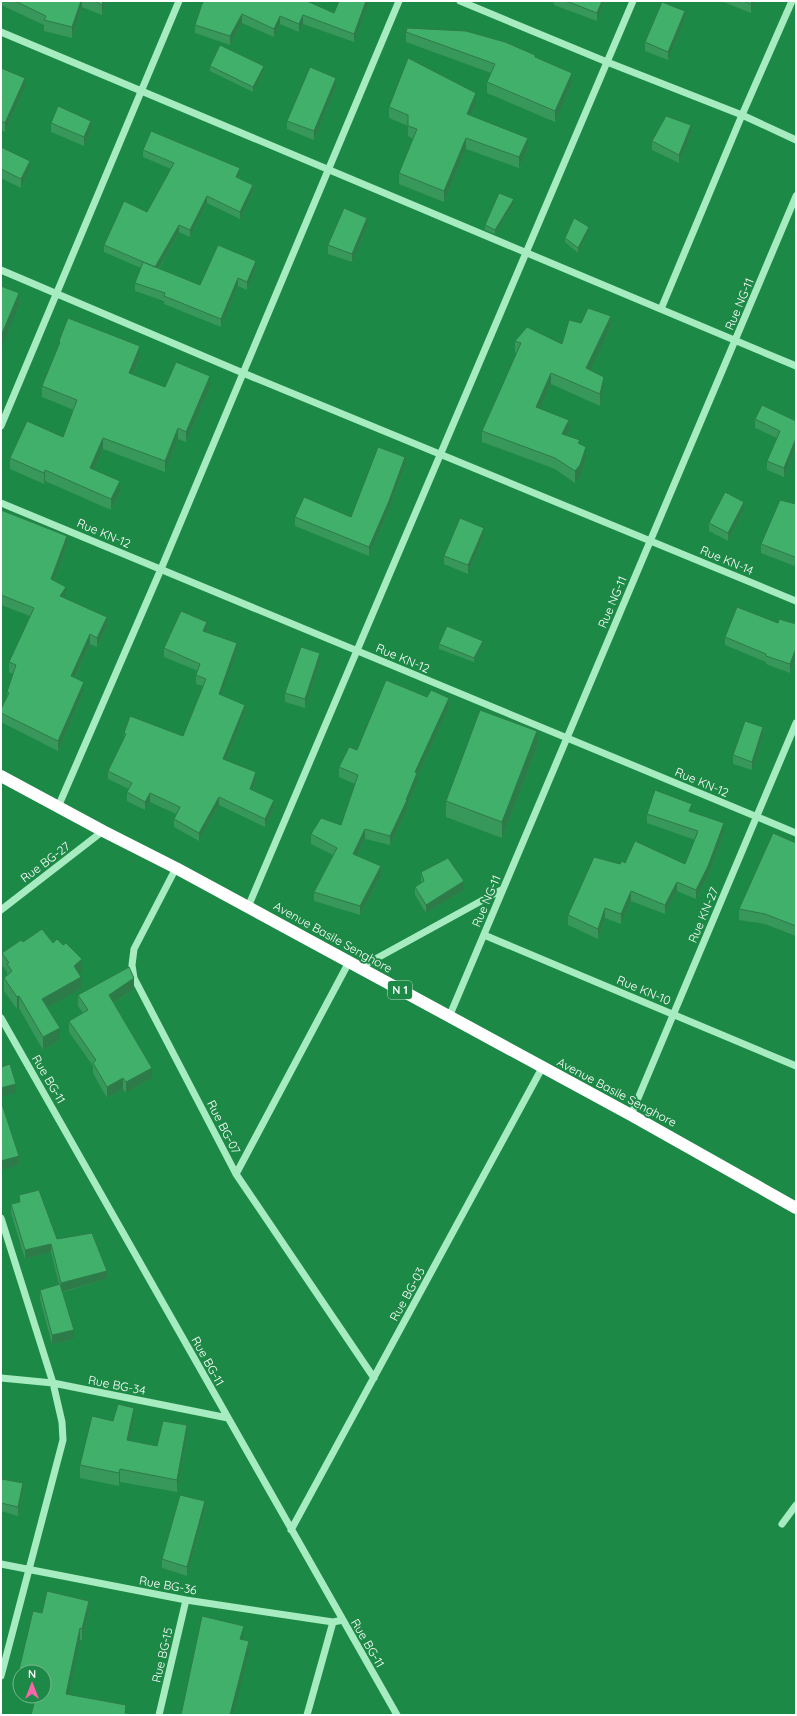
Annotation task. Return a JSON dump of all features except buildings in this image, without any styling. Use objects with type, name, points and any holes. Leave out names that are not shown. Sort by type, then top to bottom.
[{"type":"highway","name":"Avenue Basile Senghore","points":[[1,776],[103,831],[176,868],[631,1115],[796,1208]]},
{"type":"street","points":[[1,426],[179,1]]},
{"type":"street","points":[[58,807],[161,569],[399,1]]},
{"type":"street","points":[[460,1],[607,62],[742,115],[796,140]]},
{"type":"street","points":[[248,907],[633,1]]},
{"type":"street","points":[[661,309],[742,115],[792,1]]},
{"type":"street","points":[[1,32],[796,366]]},
{"type":"street","name":"Rue NG-11","points":[[448,1017],[796,196]]},
{"type":"street","name":"Rue KN-14","points":[[1,270],[796,601]]},
{"type":"street","name":"Rue KN-12","points":[[1,503],[796,833]]},
{"type":"street","name":"Rue KN-27","points":[[631,1115],[796,723]]},
{"type":"street","name":"Rue BG-27","points":[[1,910],[103,831]]},
{"type":"street","name":"Rue BG-07","points":[[176,868],[134,949],[132,965],[134,978],[236,1174],[374,1378]]},
{"type":"street","points":[[236,1174],[354,965],[503,889]]},
{"type":"street","name":"Rue KN-10","points":[[484,935],[796,1066]]},
{"type":"street","name":"Rue BG-11","points":[[1,1018],[397,1715]]},
{"type":"street","name":"Rue BG-03","points":[[291,1530],[542,1068]]},
{"type":"street","points":[[1,1218],[53,1383],[62,1422],[63,1440],[1,1676]]},
{"type":"street","name":"Rue BG-34","points":[[1,1378],[53,1383],[228,1418]]},
{"type":"street","points":[[782,1524],[796,1505]]},
{"type":"street","name":"Rue BG-36","points":[[1,1564],[186,1600],[333,1622],[343,1620]]},
{"type":"street","name":"Rue BG-15","points":[[159,1715],[186,1600]]},
{"type":"street","points":[[307,1715],[333,1622]]}]
